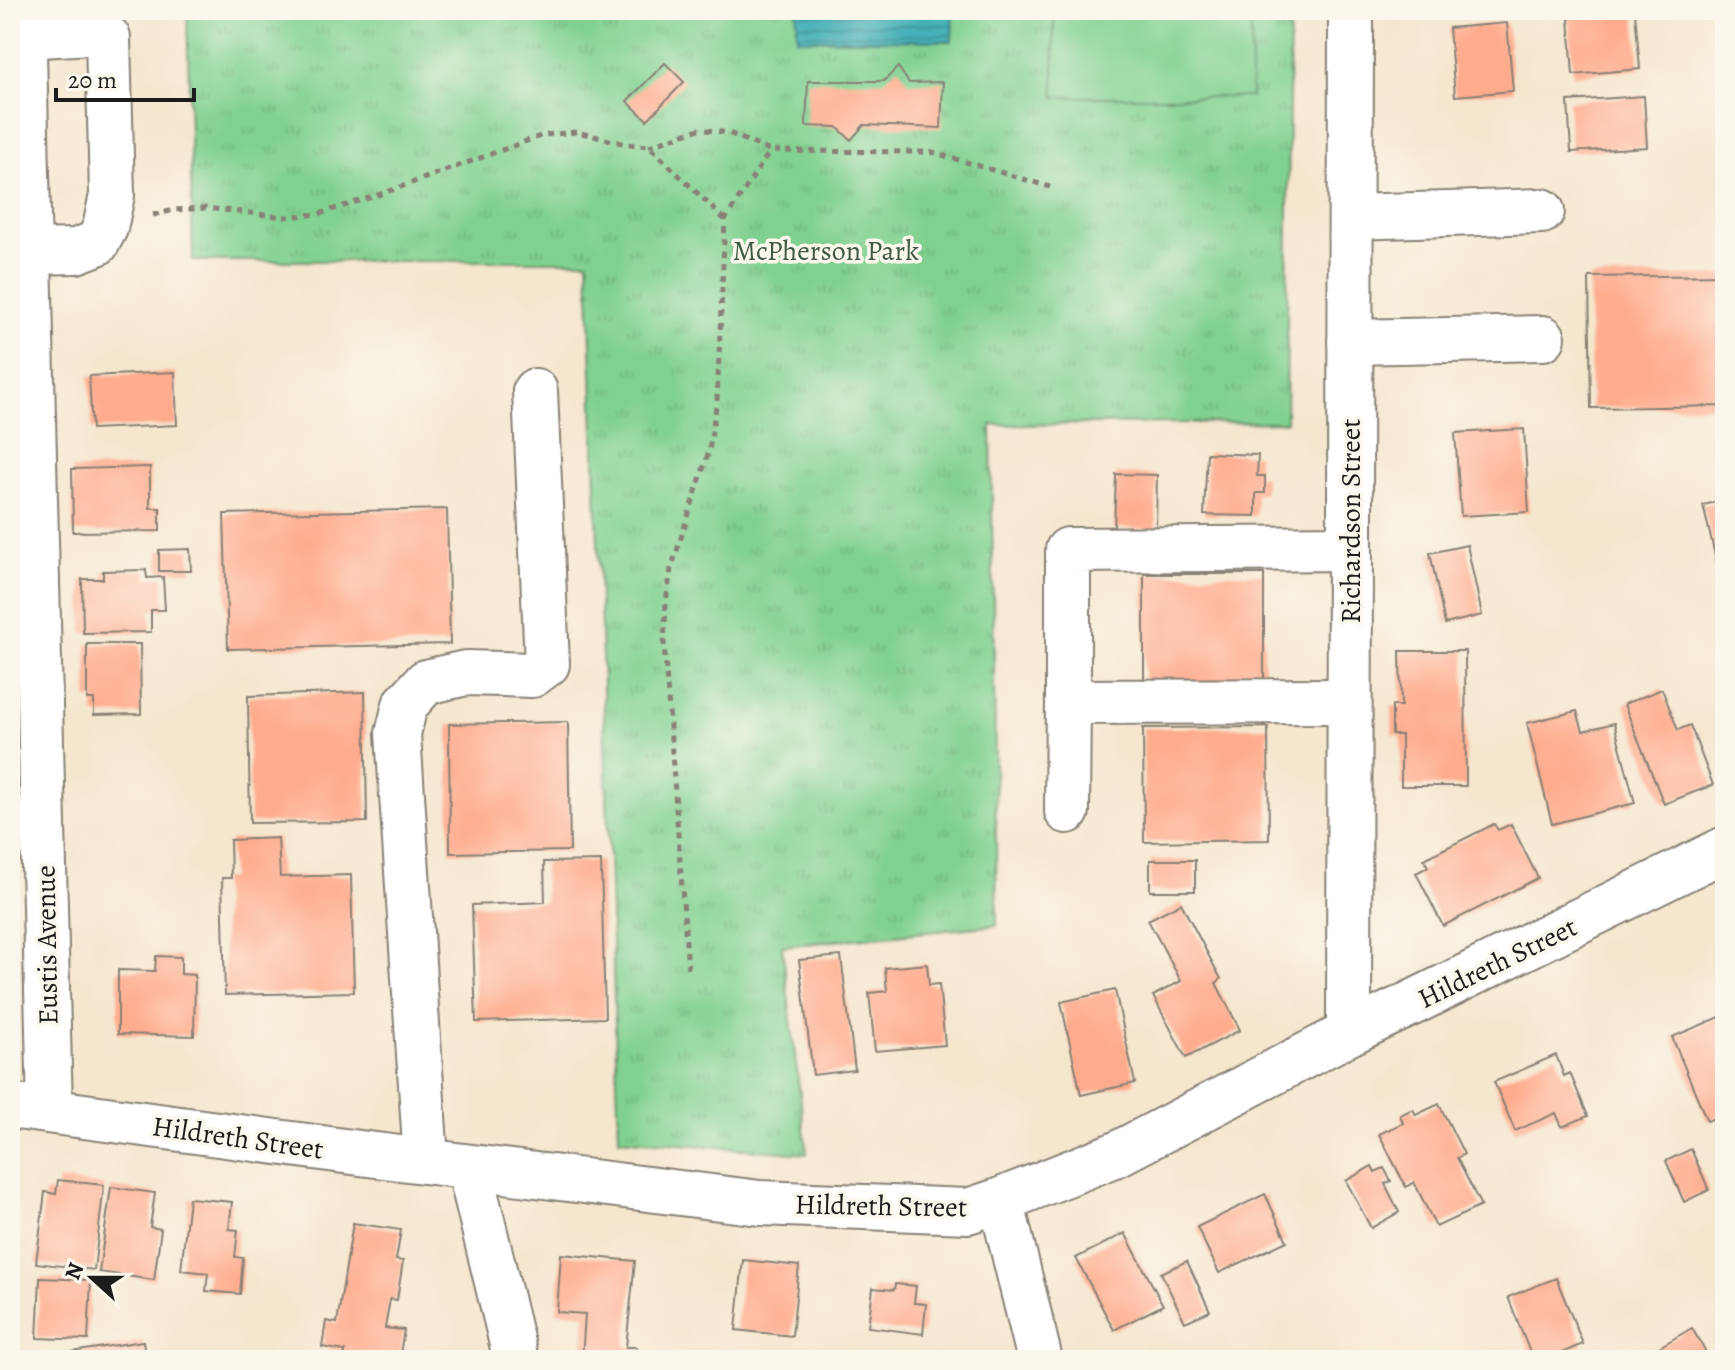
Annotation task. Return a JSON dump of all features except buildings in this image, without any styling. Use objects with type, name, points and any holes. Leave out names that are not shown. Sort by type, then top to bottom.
[{"type":"street","name":"Richardson Street","points":[[1349,1033],[1351,10]]},
{"type":"street","points":[[24,23],[91,32],[108,38],[112,195],[105,228],[97,243],[76,251],[29,252]]},
{"type":"street","name":"Eustis Avenue","points":[[24,23],[29,252],[30,1109]]},
{"type":"street","points":[[1351,217],[1542,211]]},
{"type":"street","points":[[1350,342],[1543,338]]},
{"type":"street","points":[[426,1161],[398,734],[405,705],[426,682],[466,673],[532,675],[547,664],[535,391]]},
{"type":"street","points":[[1067,811],[1068,550],[1350,548]]},
{"type":"street","points":[[1068,702],[1349,701]]},
{"type":"street","name":"Hildreth Street","points":[[30,1109],[760,1203],[968,1211],[1117,1154],[1349,1033],[1725,849]]},
{"type":"street","points":[[469,1167],[516,1360]]},
{"type":"street","points":[[1001,1200],[1040,1360]]},
{"type":"path","points":[[105,228],[174,210],[196,208],[284,217],[319,214],[543,135],[577,132],[626,144],[649,146],[699,129],[729,133],[770,151],[932,152],[1050,187]]},
{"type":"path","points":[[649,146],[725,220]]},
{"type":"path","points":[[688,969],[664,644],[666,602],[671,569],[709,451],[717,400],[725,220],[770,151]]},
{"type":"green space","name":"McPherson Park","points":[[187,10],[1290,10],[1286,422],[991,425],[997,925],[782,946],[807,1154],[619,1139],[588,261],[193,261]]},
{"type":"green space","points":[[1054,10],[1251,10],[1251,97],[1054,97]]},
{"type":"water","points":[[797,10],[953,10],[952,41],[797,39]]}]
